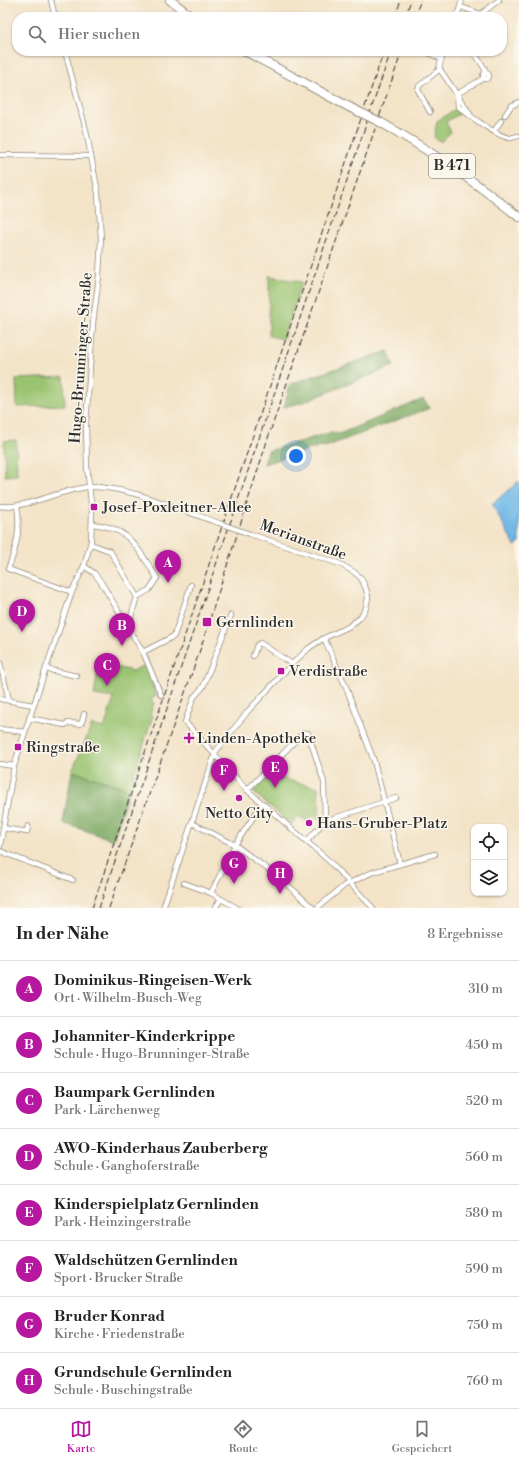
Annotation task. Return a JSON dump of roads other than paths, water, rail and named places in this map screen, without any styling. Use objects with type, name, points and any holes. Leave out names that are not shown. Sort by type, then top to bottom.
[{"type":"highway","points":[[170,0],[186,12]]},
{"type":"highway","name":"B 471","points":[[254,56],[380,122],[430,151],[457,169],[519,217]]},
{"type":"street","points":[[51,0],[54,12]]},
{"type":"street","points":[[459,12],[462,0]]},
{"type":"street","points":[[484,12],[499,0]]},
{"type":"street","points":[[461,7],[473,12]]},
{"type":"street","name":"Hugo-Brunninger-Straße","points":[[0,846],[14,766],[24,732],[72,592],[84,566],[91,544],[92,524],[90,487],[87,467],[86,424],[93,322],[99,276],[101,239],[98,193],[91,156],[86,130],[66,56]]},
{"type":"street","points":[[435,56],[441,59]]},
{"type":"street","points":[[442,56],[440,69],[471,115],[494,131],[510,138],[519,136]]},
{"type":"street","points":[[457,94],[484,76],[485,69],[476,56]]},
{"type":"street","points":[[430,112],[418,90],[420,86],[440,69]]},
{"type":"street","points":[[505,115],[511,106],[519,102]]},
{"type":"street","points":[[494,131],[501,121]]},
{"type":"street","points":[[0,155],[91,156]]},
{"type":"street","points":[[0,506],[17,506],[67,490],[90,487]]},
{"type":"street","name":"Merianstraße","points":[[90,487],[119,491],[139,496],[340,564],[361,578],[368,597],[366,608],[360,618],[348,627],[324,638],[309,648],[292,664],[248,711],[214,756],[163,908]]},
{"type":"street","points":[[17,506],[18,519],[16,549],[8,569],[72,592]]},
{"type":"street","points":[[92,524],[113,528],[126,535],[133,542],[156,578],[149,590],[137,597],[130,620],[125,622]]},
{"type":"street","points":[[91,544],[110,551],[137,597]]},
{"type":"street","points":[[84,566],[98,577],[143,652],[161,695]]},
{"type":"street","points":[[143,652],[174,636],[191,585]]},
{"type":"street","points":[[231,615],[203,687],[194,697],[185,722],[214,756],[247,790],[328,860],[373,908]]},
{"type":"street","points":[[324,638],[346,687],[373,758],[400,864]]},
{"type":"street","points":[[253,656],[257,645],[260,643],[292,664]]},
{"type":"street","points":[[0,663],[9,700]]},
{"type":"street","points":[[46,668],[77,676]]},
{"type":"street","points":[[0,699],[33,705]]},
{"type":"street","points":[[29,718],[65,725],[68,723],[80,724],[84,714]]},
{"type":"street","points":[[0,728],[24,732]]},
{"type":"street","points":[[247,790],[303,733],[308,733],[324,782],[325,821]]},
{"type":"street","points":[[0,764],[14,766]]},
{"type":"street","points":[[307,841],[325,821],[396,798]]},
{"type":"street","points":[[211,893],[235,844],[262,804]]},
{"type":"street","points":[[0,810],[6,811]]},
{"type":"street","points":[[192,823],[235,844],[280,879],[313,908]]},
{"type":"street","points":[[3,828],[27,832],[28,826]]},
{"type":"street","points":[[0,851],[74,880]]},
{"type":"street","points":[[316,908],[345,885],[373,872],[436,854]]},
{"type":"street","points":[[184,883],[211,893],[237,908]]},
{"type":"street","points":[[215,908],[222,899]]},
{"type":"water","points":[[519,481],[519,543],[515,546],[492,504]]},
{"type":"railway","points":[[397,12],[401,0]]},
{"type":"railway","points":[[407,12],[411,0]]},
{"type":"railway","points":[[416,12],[421,0]]},
{"type":"railway","points":[[92,908],[382,56]]},
{"type":"railway","points":[[99,908],[389,56]]},
{"type":"railway","points":[[109,908],[199,653],[269,435],[400,56]]},
{"type":"place","name":"Josef-Poxleitner-Allee","points":[[94,507]]},
{"type":"place","name":"Dominikus-Ringeisen-Werk","points":[[168,583]]},
{"type":"place","name":"Gernlinden","points":[[207,622]]},
{"type":"place","name":"AWO-Kinderhaus Zauberberg","points":[[22,632]]},
{"type":"place","name":"Johanniter-Kinderkrippe","points":[[122,646]]},
{"type":"place","name":"Verdistraße","points":[[281,671]]},
{"type":"place","name":"Baumpark Gernlinden","points":[[107,686]]},
{"type":"place","name":"Linden-Apotheke","points":[[189,738]]},
{"type":"place","name":"Ringstraße","points":[[18,747]]},
{"type":"place","name":"Kinderspielplatz Gernlinden","points":[[275,788]]},
{"type":"place","name":"Waldschützen Gernlinden","points":[[224,791]]},
{"type":"place","name":"Netto City","points":[[239,798]]},
{"type":"place","name":"Hans-Gruber-Platz","points":[[309,823]]},
{"type":"place","name":"Bruder Konrad","points":[[234,884]]},
{"type":"place","name":"Grundschule Gernlinden","points":[[280,894]]}]
